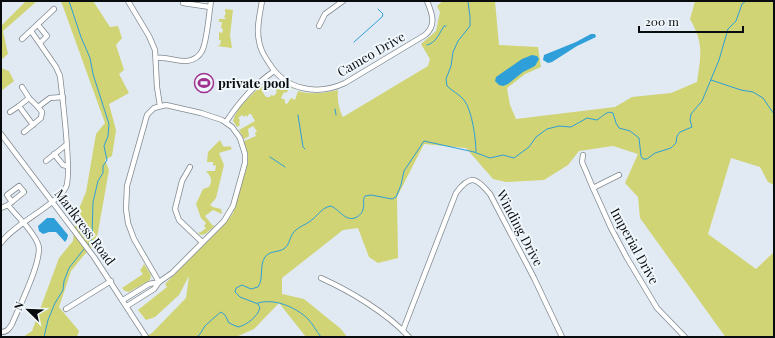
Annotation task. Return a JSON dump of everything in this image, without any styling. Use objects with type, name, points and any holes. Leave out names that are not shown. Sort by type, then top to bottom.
[{"type":"street","points":[[128,1],[151,39],[156,58],[157,87],[160,106]]},
{"type":"street","points":[[156,58],[165,57],[186,61],[193,60],[199,56],[204,48],[211,1]]},
{"type":"street","name":"Cameo Drive","points":[[262,1],[258,29],[259,41],[263,54],[274,71],[287,82],[302,88],[312,89],[330,88],[345,83],[428,32],[432,26],[433,18],[426,1]]},
{"type":"street","points":[[318,26],[326,14],[343,1]]},
{"type":"street","points":[[183,3],[210,7]]},
{"type":"street","points":[[22,39],[54,9]]},
{"type":"street","points":[[38,24],[47,36],[40,43]]},
{"type":"street","points":[[1,243],[52,202],[68,183],[63,97],[59,71],[31,31]]},
{"type":"street","points":[[226,122],[247,94],[274,71]]},
{"type":"street","points":[[22,87],[29,98],[42,112],[41,118],[24,132]]},
{"type":"street","points":[[38,107],[50,98],[63,97]]},
{"type":"street","points":[[10,112],[29,98]]},
{"type":"street","points":[[19,106],[32,125]]},
{"type":"street","points":[[127,306],[154,289],[159,282],[172,273],[224,221],[230,212],[244,167],[245,154],[242,141],[234,129],[226,122],[201,113],[169,106],[160,106],[150,111],[146,117],[129,178],[126,197],[127,218],[132,235],[159,282]]},
{"type":"street","name":"Marlkress Road","points":[[1,134],[91,252],[146,337]]},
{"type":"street","points":[[46,161],[66,145]]},
{"type":"street","points":[[54,154],[63,165],[67,166]]},
{"type":"street","name":"Imperial Drive","points":[[583,156],[582,162],[613,232],[657,308],[685,337]]},
{"type":"street","points":[[190,167],[182,181],[175,209],[179,220],[202,242]]},
{"type":"street","points":[[593,188],[619,175]]},
{"type":"street","name":"Winding Drive","points":[[403,330],[456,193],[463,183],[469,180],[474,180],[483,186],[490,194],[562,337]]},
{"type":"street","points":[[1,208],[10,203],[38,244],[39,255],[37,264],[12,324],[5,332],[1,332]]},
{"type":"street","points":[[321,278],[350,292],[403,330],[409,337]]},
{"type":"street","points":[[66,309],[111,281]]},
{"type":"street","points":[[123,300],[151,283],[159,282]]},
{"type":"green space","points":[[26,1],[37,1],[3,31],[8,54],[1,60],[1,26]]},
{"type":"green space","points":[[61,1],[93,1],[110,27],[118,26],[122,38],[116,45],[124,70],[119,74],[129,93],[109,104],[116,130],[112,156],[105,160],[109,170],[96,243],[71,271],[59,307],[79,331],[77,337],[23,337],[32,331],[59,258],[73,241],[76,216],[86,192],[96,134],[105,123]]},
{"type":"green space","points":[[443,1],[495,1],[499,45],[538,47],[541,67],[525,74],[507,88],[510,105],[516,119],[615,107],[632,97],[671,93],[697,82],[700,64],[700,49],[698,35],[690,19],[695,1],[774,1],[774,185],[768,182],[760,167],[731,158],[708,234],[756,269],[774,252],[774,337],[726,337],[724,335],[640,218],[638,197],[625,183],[638,154],[613,146],[579,151],[568,165],[544,180],[506,182],[493,179],[466,148],[424,144],[397,197],[398,258],[378,263],[369,257],[358,228],[343,230],[282,278],[282,294],[304,299],[341,329],[347,337],[306,337],[279,303],[254,329],[236,337],[145,337],[152,333],[186,298],[189,276],[179,295],[155,317],[146,320],[138,310],[167,287],[165,284],[224,225],[233,213],[247,166],[247,152],[244,141],[256,136],[255,133],[257,131],[253,126],[248,129],[249,136],[244,139],[239,130],[255,121],[251,114],[247,117],[246,115],[244,117],[242,115],[238,118],[240,120],[240,125],[237,127],[233,121],[238,111],[246,101],[264,84],[266,87],[263,93],[266,97],[270,97],[271,95],[274,96],[277,92],[275,89],[283,84],[287,87],[283,83],[296,89],[290,88],[286,93],[284,92],[281,98],[285,100],[285,103],[287,104],[291,98],[295,100],[298,91],[318,93],[338,90],[340,111],[343,117],[428,66],[430,59],[421,44],[436,31],[440,12],[437,6]]},
{"type":"green space","points":[[225,9],[233,10],[230,35],[232,48],[217,46],[220,45],[221,40],[219,40],[219,32],[222,33],[223,29],[221,28],[222,22],[219,22],[219,19],[226,18],[224,17],[226,13]]},
{"type":"green space","points":[[1,68],[9,71],[14,81],[1,91]]},
{"type":"green space","points":[[220,140],[223,146],[230,146],[232,149],[219,153],[224,165],[216,198],[210,205],[221,209],[222,214],[213,210],[205,216],[213,226],[214,225],[215,226],[203,237],[214,226],[205,234],[201,235],[198,233],[206,228],[204,226],[206,223],[201,218],[196,204],[203,189],[209,187],[211,182],[206,171],[215,171],[216,166],[213,166],[213,162],[207,162],[208,152]]},
{"type":"green space","points":[[144,264],[151,275],[150,280],[129,292],[125,291],[122,288],[143,274],[140,270]]},
{"type":"water","points":[[591,34],[595,34],[596,37],[577,46],[552,62],[548,63],[543,60],[544,55]]},
{"type":"water","points":[[532,55],[537,56],[539,59],[535,66],[523,72],[508,84],[503,86],[499,85],[495,81],[496,77],[522,59]]},
{"type":"water","points":[[47,218],[54,218],[68,235],[65,242],[56,232],[43,234],[39,231],[38,226]]},
{"type":"waterway","points":[[69,1],[90,58],[93,74],[109,124],[108,136],[104,146],[107,160],[103,166],[103,173],[98,181],[93,202],[92,236],[88,245]]},
{"type":"waterway","points":[[468,1],[470,26],[458,41],[453,52],[451,66],[446,79],[447,86],[462,98],[467,105],[473,125],[476,152]]},
{"type":"waterway","points":[[197,337],[205,326],[221,312],[225,315],[229,323],[238,327],[254,317],[260,308],[258,304],[240,297],[235,292],[236,288],[242,285],[251,289],[258,287],[261,280],[262,264],[265,257],[269,253],[280,251],[285,248],[294,232],[299,227],[312,220],[322,210],[331,206],[346,217],[353,218],[361,213],[364,206],[365,196],[371,195],[392,199],[396,197],[401,185],[404,171],[424,141],[474,152],[490,158],[503,155],[514,158],[529,147],[536,137],[547,129],[559,126],[571,127],[587,118],[597,120],[611,112],[613,113],[619,128],[630,131],[639,138],[641,156],[643,159],[647,159],[655,153],[671,148],[676,143],[677,136],[680,132],[692,127],[690,120],[691,114],[702,101],[719,60],[728,29],[736,21],[742,4],[746,1]]},
{"type":"waterway","points":[[354,42],[382,17],[383,14],[378,9]]},
{"type":"waterway","points":[[427,45],[433,42],[444,26],[446,26]]},
{"type":"waterway","points":[[711,80],[741,90],[753,92],[763,98],[774,114]]},
{"type":"waterway","points":[[335,109],[336,115]]},
{"type":"waterway","points":[[298,115],[303,147],[305,149]]},
{"type":"waterway","points":[[270,157],[285,167]]},
{"type":"waterway","points":[[44,337],[48,320],[55,303],[63,290],[64,281],[69,268],[84,249]]},
{"type":"waterway","points":[[258,303],[271,302],[291,307],[308,319],[321,337]]},
{"type":"place","name":"private pool","points":[[204,83]]}]
